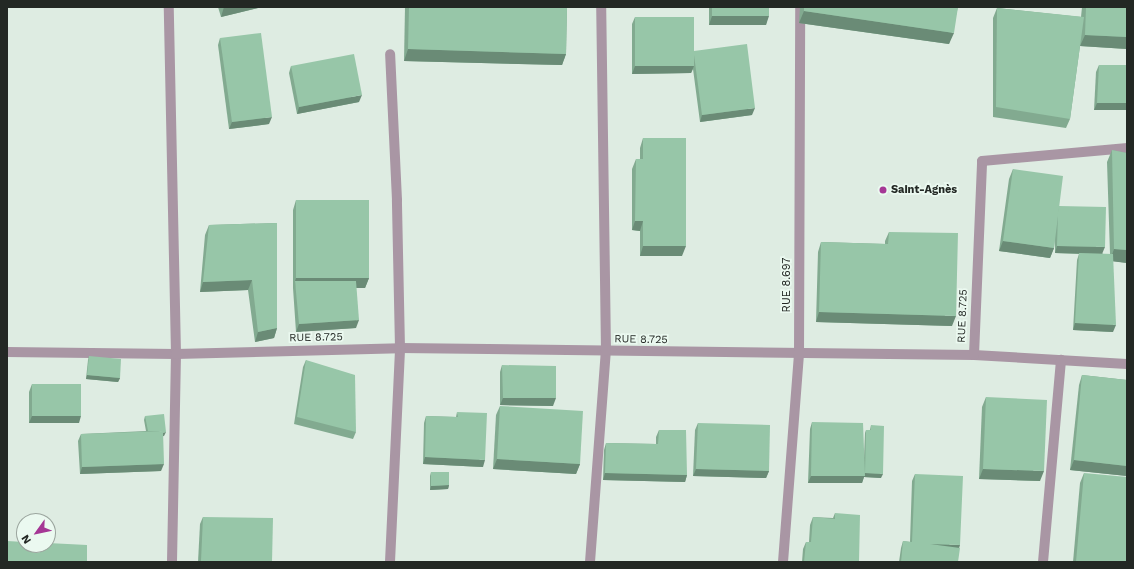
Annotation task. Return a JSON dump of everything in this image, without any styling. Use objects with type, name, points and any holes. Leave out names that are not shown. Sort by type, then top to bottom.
[{"type":"street","points":[[169,7],[176,354],[172,562]]},
{"type":"street","points":[[590,562],[606,351],[601,7]]},
{"type":"street","name":"RUE 8.697","points":[[783,562],[799,355],[800,7]]},
{"type":"street","points":[[390,54],[397,200],[400,348],[390,562]]},
{"type":"street","name":"RUE 8.725","points":[[7,352],[176,354],[400,348],[799,355],[974,355],[982,161],[1127,148]]},
{"type":"street","points":[[974,355],[1127,364]]},
{"type":"street","points":[[1043,562],[1061,360]]},
{"type":"building","points":[[409,7],[567,7],[566,54],[408,49]]},
{"type":"building","points":[[712,7],[769,7],[769,16],[712,16]]},
{"type":"building","points":[[804,7],[958,7],[954,33],[804,11]]},
{"type":"building","points":[[1086,7],[1127,7],[1127,37],[1085,35]]},
{"type":"building","points":[[997,8],[1084,17],[1070,119],[996,107]]},
{"type":"building","points":[[635,17],[694,17],[694,51],[747,44],[755,108],[702,115],[694,55],[694,66],[635,66]]},
{"type":"building","points":[[261,33],[272,117],[232,122],[220,38]]},
{"type":"building","points":[[354,54],[362,95],[299,107],[291,66]]},
{"type":"building","points":[[1099,65],[1127,65],[1127,103],[1097,103]]},
{"type":"building","points":[[643,138],[686,138],[686,246],[643,246],[643,221],[635,221],[636,159],[643,159]]},
{"type":"building","points":[[1112,150],[1127,153],[1127,250],[1114,249]]},
{"type":"building","points":[[1013,169],[1063,176],[1054,248],[1003,241]]},
{"type":"building","points":[[296,200],[369,200],[369,278],[296,278]]},
{"type":"building","points":[[1059,206],[1106,207],[1105,247],[1057,246]]},
{"type":"building","points":[[277,223],[277,328],[258,332],[252,280],[203,282],[209,225]]},
{"type":"building","points":[[889,232],[958,233],[956,316],[819,312],[821,242],[888,244]]},
{"type":"building","points":[[1079,253],[1113,254],[1116,325],[1075,323]]},
{"type":"building","points":[[295,281],[356,281],[359,320],[299,324]]},
{"type":"building","points":[[89,356],[121,359],[120,378],[87,375]]},
{"type":"building","points":[[306,360],[355,375],[356,432],[297,417]]},
{"type":"building","points":[[502,365],[556,366],[556,398],[503,398]]},
{"type":"building","points":[[1082,375],[1127,380],[1127,466],[1074,460]]},
{"type":"building","points":[[32,384],[81,384],[81,416],[32,416]]},
{"type":"building","points":[[986,397],[1047,400],[1044,471],[983,469]]},
{"type":"building","points":[[500,406],[583,411],[580,464],[497,459]]},
{"type":"building","points":[[457,412],[487,413],[485,460],[425,457],[426,416],[458,417]]},
{"type":"building","points":[[164,414],[166,432],[148,431],[145,416]]},
{"type":"building","points":[[812,422],[863,423],[865,476],[811,476]]},
{"type":"building","points":[[698,423],[770,425],[769,471],[696,469]]},
{"type":"building","points":[[871,425],[884,426],[883,474],[865,473],[866,430],[871,430]]},
{"type":"building","points":[[659,430],[686,430],[687,475],[605,473],[606,443],[658,444]]},
{"type":"building","points":[[163,431],[164,464],[82,467],[81,434]]},
{"type":"building","points":[[431,472],[449,472],[449,485],[431,486]]},
{"type":"building","points":[[1084,473],[1127,477],[1127,562],[1076,562]]},
{"type":"building","points":[[915,474],[963,476],[960,545],[930,544],[960,548],[958,562],[901,562],[903,541],[912,542]]},
{"type":"building","points":[[835,513],[860,515],[859,562],[804,562],[806,542],[811,542],[813,517],[835,519]]},
{"type":"building","points":[[203,517],[273,518],[272,562],[201,561]]},
{"type":"building","points":[[7,541],[16,542],[16,553],[56,553],[56,543],[87,545],[87,562],[7,562]]},
{"type":"place","name":"Saint-Agnès","points":[[883,190]]}]
